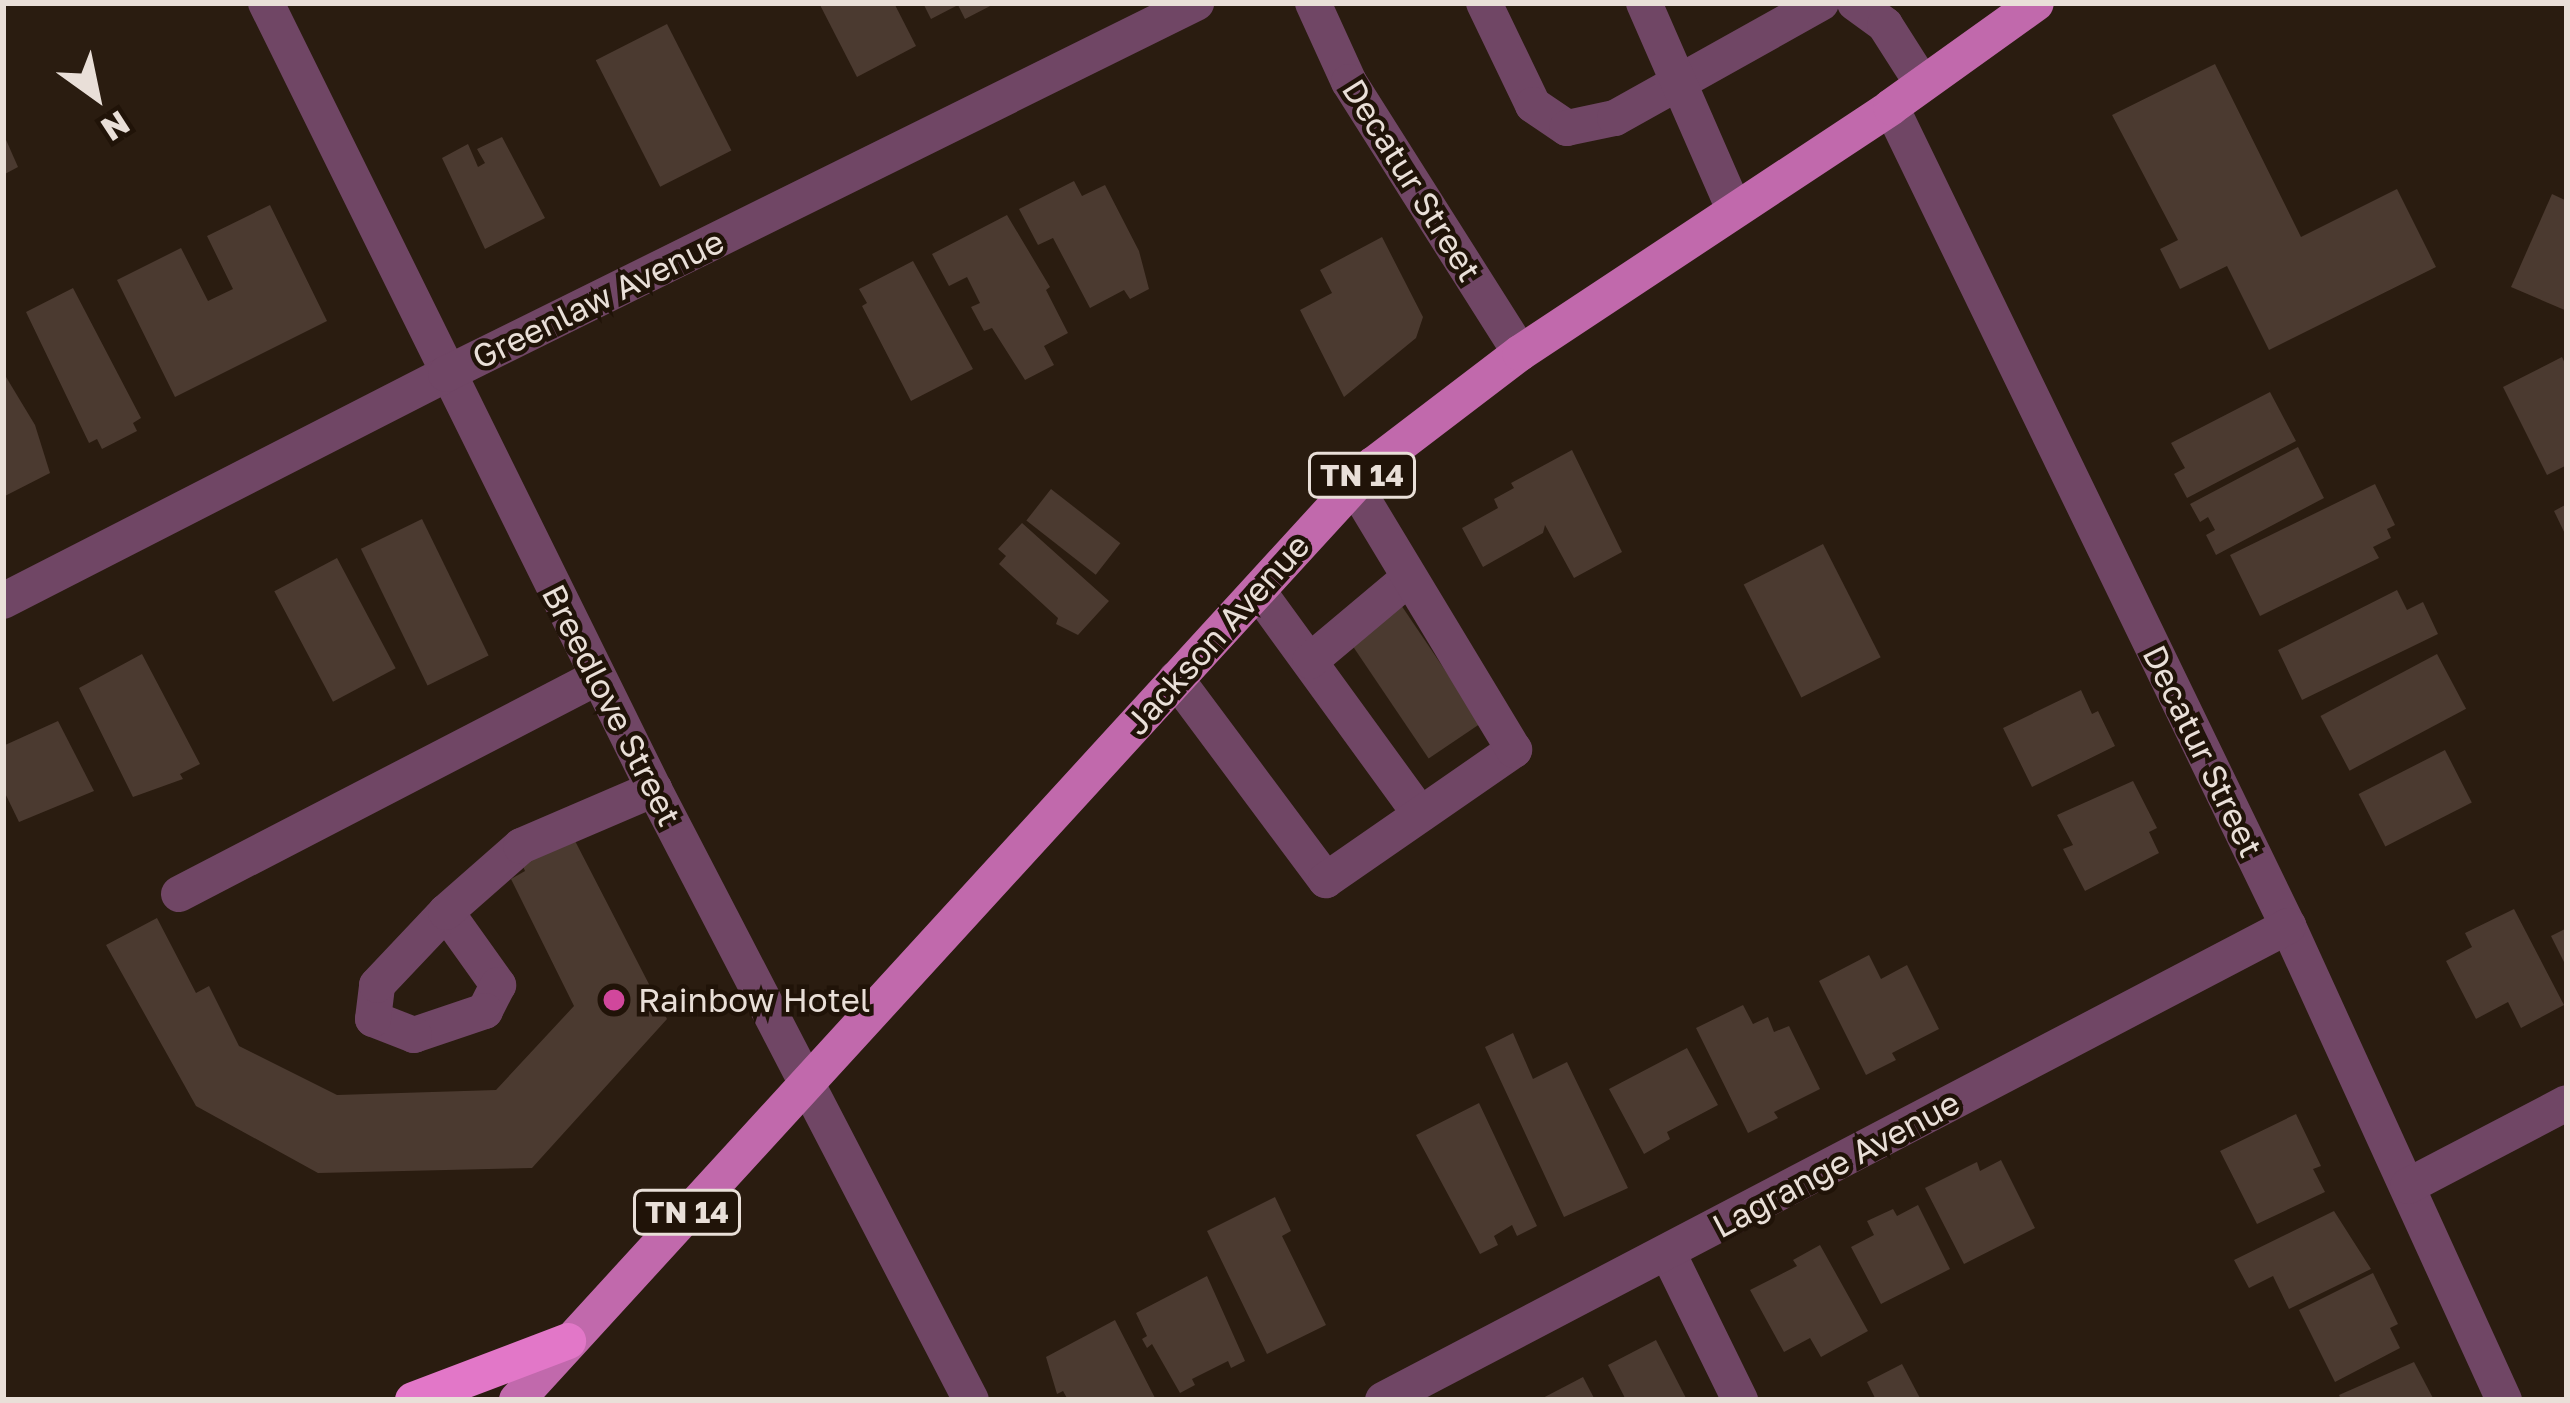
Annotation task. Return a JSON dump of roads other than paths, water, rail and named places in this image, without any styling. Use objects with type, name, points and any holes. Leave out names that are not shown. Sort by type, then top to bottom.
[{"type":"highway","points":[[412,1400],[568,1341]]},
{"type":"main road","name":"Jackson Avenue","points":[[517,1400],[1353,483],[1520,353],[1891,106],[2036,3]]},
{"type":"street","name":"Breedlove Street","points":[[266,3],[654,789],[971,1400]]},
{"type":"street","name":"Greenlaw Avenue","points":[[3,602],[446,374],[1196,3]]},
{"type":"street","name":"Decatur Street","points":[[1312,3],[1348,82],[1520,353]]},
{"type":"street","points":[[1484,3],[1533,105],[1568,128],[1616,118],[1821,3]]},
{"type":"street","points":[[1644,3],[1734,209]]},
{"type":"street","points":[[1856,3],[1885,26],[1922,82]]},
{"type":"street","name":"Decatur Street","points":[[1891,106],[2288,926],[2504,1400]]},
{"type":"street","points":[[1176,680],[1326,880],[1514,750],[1353,483]]},
{"type":"street","points":[[1310,662],[1409,578]]},
{"type":"street","points":[[1258,590],[1420,814]]},
{"type":"street","points":[[179,894],[598,677]]},
{"type":"street","points":[[446,912],[521,846],[654,789]]},
{"type":"street","name":"Lagrange Avenue","points":[[1383,1400],[2288,926]]},
{"type":"street","points":[[2408,1186],[2567,1103]]},
{"type":"street","points":[[1668,1253],[1740,1400]]},
{"type":"place","name":"Rainbow Hotel","points":[[614,1000]]}]
